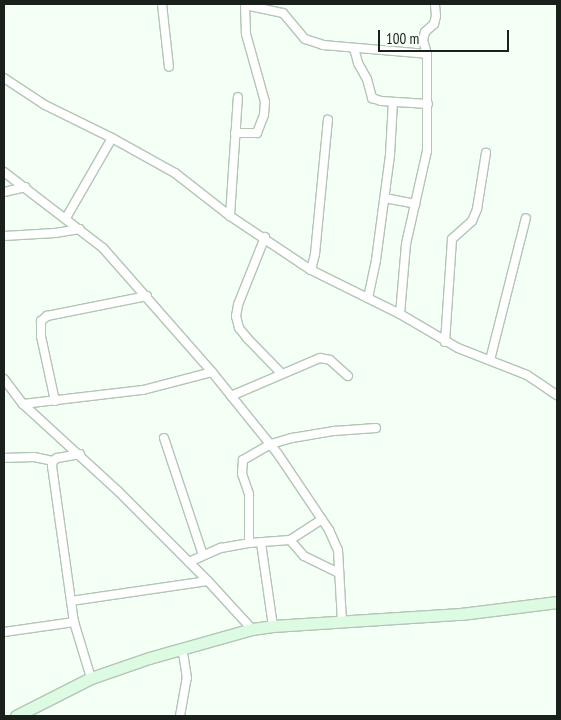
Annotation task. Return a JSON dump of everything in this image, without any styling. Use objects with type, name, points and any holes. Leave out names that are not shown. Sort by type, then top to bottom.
[{"type":"street","points":[[162,4],[169,67]]},
{"type":"street","points":[[235,133],[257,132],[264,115],[265,102],[246,34],[245,4],[283,13],[305,39],[314,43],[427,54]]},
{"type":"street","points":[[400,314],[406,244],[427,151],[427,54],[423,35],[434,24],[436,16],[434,4]]},
{"type":"street","points":[[354,48],[358,63],[367,79],[372,98],[392,102],[428,104]]},
{"type":"street","points":[[4,78],[45,105],[112,138],[175,173],[230,216],[265,237],[311,270],[400,314],[445,342],[528,375],[557,395]]},
{"type":"street","points":[[230,216],[238,98]]},
{"type":"street","points":[[368,298],[376,260],[390,155],[392,102]]},
{"type":"street","points":[[311,270],[315,254],[328,120]]},
{"type":"street","points":[[66,218],[112,138]]},
{"type":"street","points":[[445,342],[452,239],[472,221],[478,208],[486,153]]},
{"type":"street","points":[[4,172],[103,248],[148,296],[271,444],[322,519],[338,550],[342,622]]},
{"type":"street","points":[[4,192],[25,188]]},
{"type":"street","points":[[384,198],[415,204]]},
{"type":"street","points":[[490,360],[526,218]]},
{"type":"street","points":[[4,236],[55,233],[80,229]]},
{"type":"street","points":[[265,237],[238,304],[236,316],[240,328],[247,338],[282,374]]},
{"type":"street","points":[[56,401],[41,336],[41,321],[47,316],[148,296]]},
{"type":"street","points":[[232,396],[324,358],[330,360],[348,376]]},
{"type":"street","points":[[23,404],[143,390],[212,372]]},
{"type":"street","points":[[4,379],[23,404],[80,454],[190,562],[252,629]]},
{"type":"street","points":[[249,543],[248,494],[241,466],[243,460],[271,444],[310,434],[376,428]]},
{"type":"street","points":[[164,438],[203,555]]},
{"type":"street","points":[[4,458],[34,457],[53,460],[80,454]]},
{"type":"street","points":[[53,460],[52,466],[74,622],[91,678]]},
{"type":"street","points":[[190,562],[221,548],[249,543],[290,540],[322,519]]},
{"type":"street","points":[[290,540],[304,556],[339,573]]},
{"type":"street","points":[[261,543],[273,626]]},
{"type":"street","points":[[71,601],[208,581]]},
{"type":"street","points":[[16,716],[91,678],[182,648],[252,629],[461,614],[557,602]]},
{"type":"street","points":[[4,632],[74,622]]},
{"type":"street","points":[[180,716],[187,678],[182,648]]}]
